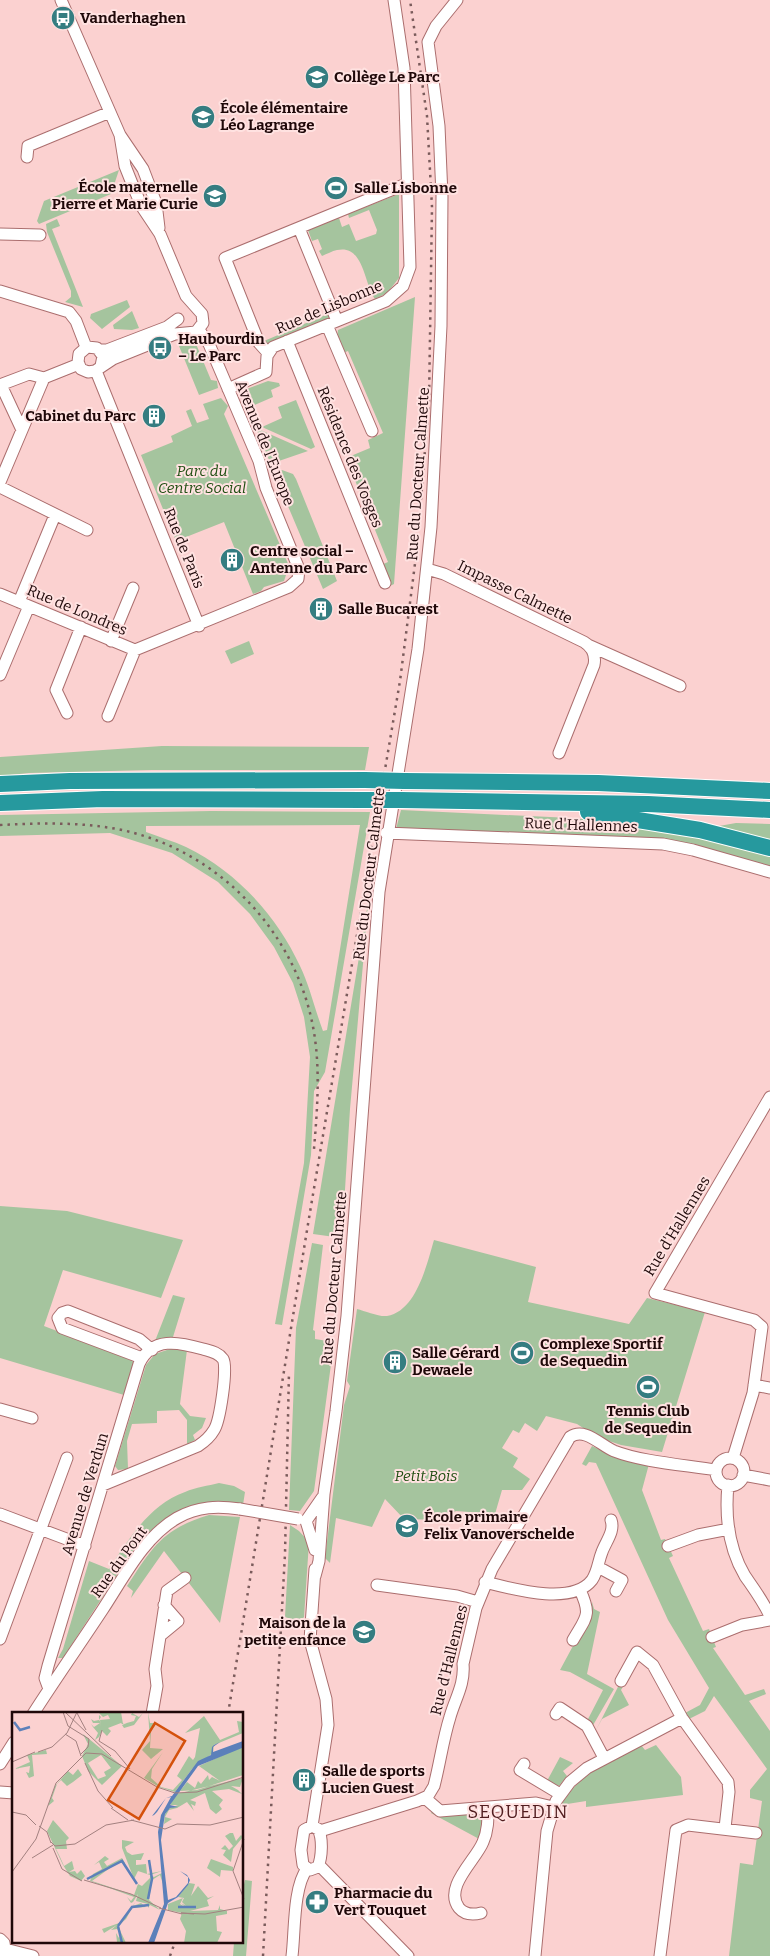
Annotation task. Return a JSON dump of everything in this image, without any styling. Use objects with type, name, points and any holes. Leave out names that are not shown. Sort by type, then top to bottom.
[{"type":"highway","points":[[0,784],[80,781],[404,780],[608,784],[770,791]]},
{"type":"highway","points":[[0,804],[89,800],[401,800],[514,801],[770,810]]},
{"type":"highway","points":[[514,801],[659,822],[770,848]]},
{"type":"street","points":[[61,0],[120,135],[139,161],[153,195],[160,234],[186,296],[196,308]]},
{"type":"street","points":[[67,0],[81,34],[84,52]]},
{"type":"street","points":[[268,352],[260,343],[225,258],[406,184],[404,68],[394,0]]},
{"type":"street","name":"Rue du Docteur Calmette","points":[[321,1523],[346,1326],[376,922],[386,833],[415,665],[427,569],[437,447],[442,259],[440,132],[428,45],[433,29],[457,0]]},
{"type":"street","points":[[27,157],[28,146],[110,112]]},
{"type":"street","name":"Rue de Lisbonne","points":[[228,389],[266,372],[268,352],[273,347],[386,301],[403,286],[410,267],[406,184]]},
{"type":"street","points":[[299,228],[372,431]]},
{"type":"street","points":[[0,234],[40,235]]},
{"type":"street","points":[[0,290],[69,312],[76,321],[86,347]]},
{"type":"street","points":[[181,314],[186,296]]},
{"type":"street","points":[[78,364],[79,354],[86,347],[107,350],[158,330],[190,307],[196,308]]},
{"type":"street","name":"Avenue de l'Europe","points":[[193,331],[204,319],[196,308]]},
{"type":"street","name":"Avenue de l'Europe","points":[[181,314],[181,328],[193,331],[209,344],[258,458],[266,488],[299,569]]},
{"type":"street","points":[[78,364],[86,371],[99,368],[113,359],[170,336],[193,331]]},
{"type":"street","name":"Résidence des Vosges","points":[[287,341],[385,583]]},
{"type":"street","points":[[99,350],[103,357],[99,368]]},
{"type":"street","points":[[22,430],[0,385],[29,374],[44,378],[78,364]]},
{"type":"street","name":"Rue de Paris","points":[[99,368],[199,626]]},
{"type":"street","points":[[0,482],[44,378]]},
{"type":"street","points":[[0,487],[51,510],[55,515],[87,530]]},
{"type":"street","points":[[0,675],[55,515]]},
{"type":"street","name":"Rue de Londres","points":[[0,594],[135,650],[199,626],[289,587],[298,579],[299,569]]},
{"type":"street","name":"Impasse Calmette","points":[[427,569],[444,574],[588,645],[680,686]]},
{"type":"street","points":[[111,641],[133,588]]},
{"type":"street","points":[[67,713],[56,690],[80,627]]},
{"type":"street","points":[[560,753],[594,665],[594,656],[588,645]]},
{"type":"street","points":[[108,716],[135,650]]},
{"type":"street","name":"Rue d'Hallennes","points":[[386,833],[648,843],[693,850],[770,872]]},
{"type":"street","name":"Rue d'Hallennes","points":[[754,1385],[763,1331],[760,1324],[754,1320],[655,1293],[770,1097]]},
{"type":"street","points":[[103,1485],[198,1446],[209,1438],[216,1426],[225,1367],[221,1357],[215,1353],[173,1342],[152,1350],[142,1358],[62,1328],[58,1318],[62,1313],[68,1311],[142,1341],[152,1350]]},
{"type":"street","name":"Avenue de Verdun","points":[[49,1689],[45,1678],[142,1358]]},
{"type":"street","points":[[733,1458],[754,1385],[770,1388]]},
{"type":"street","points":[[0,1409],[32,1418]]},
{"type":"street","name":"Rue d'Hallennes","points":[[425,1798],[434,1786],[450,1717],[459,1693],[463,1664],[478,1602],[485,1582],[570,1437],[576,1433],[584,1434],[617,1452],[716,1470]]},
{"type":"street","points":[[0,1639],[4,1616],[41,1529],[67,1458]]},
{"type":"street","points":[[733,1458],[742,1465],[743,1475],[736,1484],[728,1485],[719,1480],[716,1470],[722,1460],[733,1458]]},
{"type":"street","points":[[743,1475],[770,1480]]},
{"type":"street","points":[[728,1485],[726,1510],[729,1530],[742,1571],[770,1616]]},
{"type":"street","points":[[324,1494],[306,1521],[315,1552],[310,1640],[326,1699],[328,1725],[316,1829],[319,1865],[408,1956]]},
{"type":"street","name":"Rue du Pont","points":[[34,1712],[135,1561],[157,1532],[174,1520],[193,1511],[219,1507],[306,1521],[316,1515],[321,1523]]},
{"type":"street","points":[[0,1514],[85,1546]]},
{"type":"street","points":[[485,1582],[553,1594],[571,1594],[580,1590],[591,1582],[598,1567],[601,1554],[612,1529],[611,1520]]},
{"type":"street","points":[[315,1576],[319,1561],[321,1523]]},
{"type":"street","points":[[668,1546],[698,1535],[729,1530]]},
{"type":"street","points":[[598,1567],[622,1580],[616,1591]]},
{"type":"street","points":[[152,1712],[157,1686],[154,1669],[167,1591],[185,1578]]},
{"type":"street","points":[[377,1585],[457,1596],[478,1602]]},
{"type":"street","points":[[573,1640],[588,1608],[580,1590]]},
{"type":"street","points":[[712,1637],[742,1625],[770,1620]]},
{"type":"street","points":[[54,1651],[54,1660],[63,1669]]},
{"type":"street","points":[[621,1681],[637,1652],[653,1665],[682,1718],[726,1778],[730,1792],[725,1828]]},
{"type":"street","points":[[556,1714],[560,1708],[584,1722],[604,1758]]},
{"type":"street","points":[[535,1956],[547,1831],[553,1807],[560,1794],[581,1772],[604,1758],[682,1718]]},
{"type":"street","points":[[0,1764],[12,1745]]},
{"type":"street","points":[[524,1764],[520,1770],[560,1794]]},
{"type":"street","points":[[319,1865],[313,1870],[307,1869],[302,1865],[303,1833],[306,1828],[316,1829],[425,1798],[440,1811],[536,1803],[553,1807]]},
{"type":"street","points":[[481,1913],[470,1914],[463,1912],[457,1904],[456,1895],[462,1875],[484,1840],[488,1822],[488,1808]]},
{"type":"street","points":[[660,1956],[674,1832],[678,1828],[688,1825],[756,1833]]},
{"type":"street","points":[[292,1956],[299,1889],[307,1869]]},
{"type":"street","points":[[1,1947],[33,1956]]},
{"type":"green space","points":[[119,170],[111,194],[39,224],[37,221],[44,201]]},
{"type":"green space","points":[[399,194],[399,278],[387,293],[375,299],[362,267],[353,253],[346,250],[337,250],[322,256],[319,251],[322,249],[318,239],[312,241],[308,230],[339,218],[342,227],[349,224],[356,241],[376,234],[377,230],[369,210],[349,218],[348,214]]},
{"type":"green space","points":[[57,219],[60,226],[52,229],[83,307],[65,302],[71,297],[71,291],[47,232],[46,224]]},
{"type":"green space","points":[[415,297],[394,584],[390,586],[381,565],[388,562],[346,458],[370,448],[368,440],[383,433],[348,351],[343,353],[337,337],[338,330]]},
{"type":"green space","points":[[127,300],[130,307],[102,329],[90,318],[91,314]]},
{"type":"green space","points":[[132,311],[139,328],[132,330],[114,329],[113,325]]},
{"type":"green space","points":[[330,313],[331,318],[266,345],[264,341]]},
{"type":"green space","points":[[184,340],[196,344],[211,380],[217,381],[218,388],[199,395],[179,346],[179,342]]},
{"type":"green space","points":[[268,381],[279,383],[280,386],[271,390],[273,397],[248,408],[242,395],[244,390]]},
{"type":"green space","name":"Parc du Centre Social","points":[[221,398],[228,406],[224,414],[289,566],[284,581],[264,587],[261,591],[253,594],[224,522],[176,541],[141,455],[173,442],[171,436],[192,426],[186,411],[191,409],[197,423],[209,419],[203,404]]},
{"type":"green space","points":[[296,400],[315,447],[311,449],[262,427],[282,418],[278,407]]},
{"type":"green space","points":[[256,428],[308,451],[273,463],[269,460]]},
{"type":"green space","points":[[282,470],[293,474],[296,479],[337,581],[323,589],[274,473]]},
{"type":"green space","points":[[249,641],[254,654],[231,664],[225,651]]},
{"type":"green space","points":[[162,746],[369,747],[365,770],[152,770],[29,773],[0,776],[0,757]]},
{"type":"green space","points":[[401,810],[571,818],[645,825],[713,838],[719,826],[736,823],[770,824],[770,869],[722,854],[396,829]]},
{"type":"green space","points":[[211,811],[370,812],[325,1072],[314,1091],[311,1155],[282,1325],[275,1324],[304,1163],[310,1057],[304,1017],[293,983],[274,947],[250,914],[218,882],[172,853],[110,833],[0,836],[0,815]],"holes":[[[360,825],[327,1030],[323,1031],[307,982],[291,948],[280,930],[253,897],[238,882],[204,857],[181,845],[146,832],[146,826]]]},
{"type":"green space","points":[[369,897],[350,1109],[342,1238],[313,1234]]},
{"type":"green space","points":[[0,1206],[67,1211],[183,1240],[161,1298],[63,1270],[44,1326],[132,1360],[134,1364],[124,1395],[0,1358]]},
{"type":"green space","name":"Complexe Sportif de Sequedin","points":[[434,1240],[536,1267],[528,1302],[629,1324],[647,1298],[705,1312],[662,1452],[621,1445],[597,1437],[577,1424],[546,1416],[537,1431],[525,1423],[519,1433],[513,1430],[502,1448],[518,1458],[513,1467],[530,1479],[522,1490],[502,1490],[495,1514],[456,1511],[441,1520],[404,1519],[385,1499],[372,1527],[336,1518],[330,1563],[325,1558],[344,1405],[350,1386],[347,1381],[357,1309],[376,1315],[387,1316],[397,1312],[406,1305],[419,1285]]},
{"type":"green space","points":[[312,1243],[323,1245],[313,1330],[315,1331],[315,1339],[334,1342],[314,1491],[300,1511],[289,1510],[296,1328]]},
{"type":"green space","points":[[173,1295],[185,1298],[173,1337],[155,1341]]},
{"type":"green space","points":[[173,1348],[187,1350],[180,1404],[190,1416],[206,1418],[202,1428],[193,1435],[195,1440],[187,1444],[187,1420],[179,1410],[157,1411],[157,1423],[132,1424],[127,1441],[128,1469],[118,1470],[115,1466],[146,1365],[155,1354]]},
{"type":"green space","points":[[592,1446],[615,1457],[649,1464],[642,1490],[661,1540],[665,1539],[673,1556],[669,1558],[703,1631],[709,1629],[716,1647],[713,1648],[745,1695],[764,1689],[766,1694],[749,1701],[770,1731],[770,1956],[729,1956],[740,1863],[753,1865],[762,1801],[750,1798],[750,1790],[767,1769],[714,1696],[705,1711],[689,1719],[685,1713],[700,1705],[709,1688],[668,1620],[596,1463],[589,1462],[586,1466],[582,1464]]},
{"type":"green space","points":[[219,1483],[234,1486],[245,1492],[243,1505],[219,1502],[198,1504],[180,1510],[164,1520],[136,1547],[63,1658],[58,1658],[63,1649],[89,1561],[109,1569],[132,1535],[150,1514],[161,1505],[189,1490]]},
{"type":"green space","points":[[209,1515],[240,1517],[220,1623],[164,1551],[131,1598],[133,1591],[127,1586],[160,1542],[180,1527]]},
{"type":"green space","points":[[290,1525],[299,1531],[309,1542],[304,1617],[300,1622],[285,1617]]},
{"type":"green space","points":[[592,1602],[594,1609],[600,1612],[587,1674],[614,1689],[592,1727],[587,1721],[603,1690],[570,1672],[560,1670],[588,1618]]},
{"type":"green space","points":[[620,1683],[625,1683],[621,1690],[629,1705],[602,1719],[595,1732]]},
{"type":"green space","points":[[641,1745],[645,1750],[656,1745],[681,1777],[683,1795],[586,1807],[586,1801],[561,1805],[569,1793],[586,1776],[606,1763]]},
{"type":"green space","points":[[560,1757],[573,1763],[563,1771],[567,1776],[559,1786],[547,1781]]},
{"type":"green space","points":[[432,1811],[477,1813],[485,1819],[481,1840],[431,1813]]},
{"type":"green space","points":[[245,1880],[252,1881],[246,1956],[233,1956],[234,1944],[244,1944]]},
{"type":"railway","points":[[228,1712],[309,1218],[400,681],[417,548],[429,401],[432,207],[427,116],[410,0]]},
{"type":"railway","points":[[0,825],[88,825],[117,829],[155,840],[189,856],[221,877],[249,903],[273,933],[293,966],[307,1001],[315,1039],[318,1080],[314,1149]]},
{"type":"railway","points":[[263,1956],[285,1554],[289,1372]]},
{"type":"railway","points":[[170,1956],[174,1944]]},
{"type":"place","name":"Vanderhaghen","points":[[63,18]]},
{"type":"place","name":"Collège Le Parc","points":[[317,77]]},
{"type":"place","name":"École élémentaire Léo Lagrange","points":[[203,117]]},
{"type":"place","name":"Salle Lisbonne","points":[[336,188]]},
{"type":"place","name":"École maternelle Pierre et Marie Curie","points":[[215,196]]},
{"type":"place","name":"Haubourdin – Le Parc","points":[[160,348]]},
{"type":"place","name":"Cabinet du Parc","points":[[154,416]]},
{"type":"place","name":"Centre social – Antenne du Parc","points":[[232,560]]},
{"type":"place","name":"Salle Bucarest","points":[[321,609]]},
{"type":"place","name":"Complexe Sportif de Sequedin","points":[[522,1353]]},
{"type":"place","name":"Salle Gérard Dewaele","points":[[395,1362]]},
{"type":"place","name":"Tennis Club de Sequedin","points":[[648,1387]]},
{"type":"place","name":"École primaire Felix Vanoverschelde","points":[[407,1526]]},
{"type":"place","name":"Maison de la petite enfance","points":[[364,1632]]},
{"type":"place","name":"Salle de sports Lucien Guest","points":[[304,1780]]},
{"type":"place","name":"Pharmacie du Vert Touquet","points":[[317,1902]]},
{"type":"district","name":"SEQUEDIN","points":[[518,1812]]},
{"type":"park label","name":"Petit Bois","points":[[426,1476]]}]
